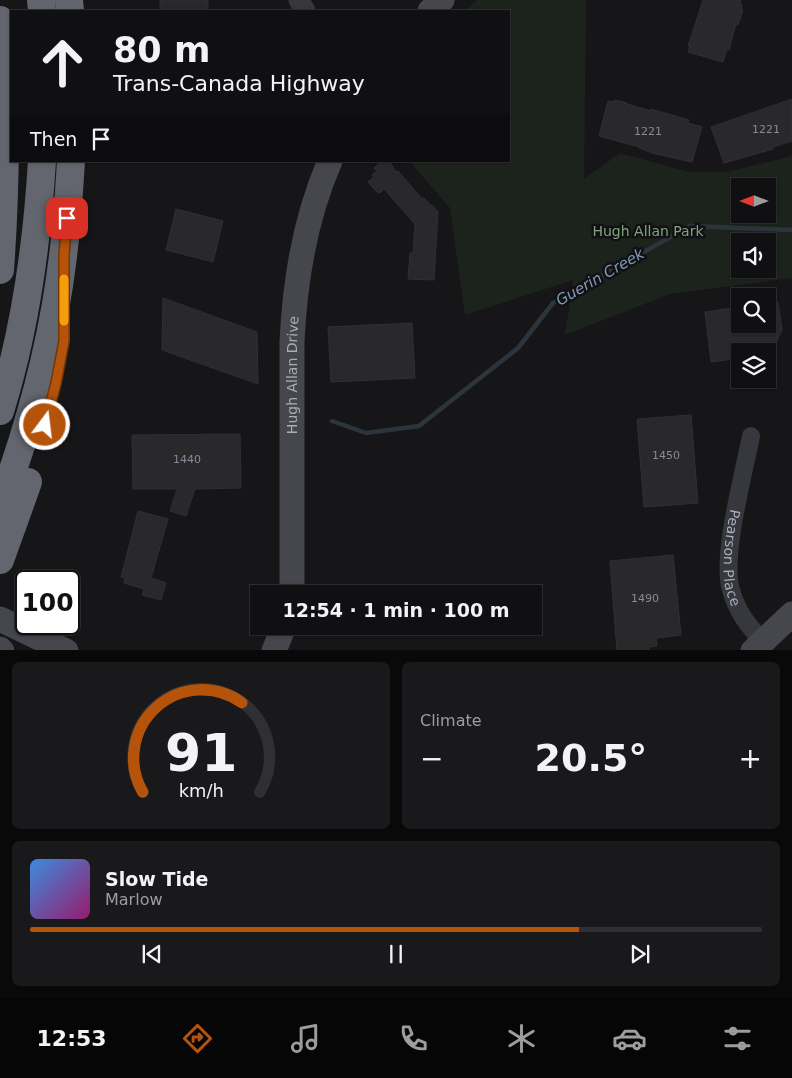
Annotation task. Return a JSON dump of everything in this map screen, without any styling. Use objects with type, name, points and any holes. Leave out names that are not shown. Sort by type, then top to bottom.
[{"type":"highway","points":[[0,20],[4,63],[5,165],[0,270]]},
{"type":"highway","points":[[0,410],[24,314],[40,196],[42,162]]},
{"type":"highway","points":[[0,560],[26,488],[56,383],[64,341],[64,255],[71,162]]},
{"type":"highway","points":[[0,506],[21,445],[42,373],[54,317],[64,255]]},
{"type":"main road","points":[[431,10],[442,0]]},
{"type":"main road","name":"Hugh Allan Drive","points":[[292,585],[292,367],[294,300],[300,258],[311,213],[330,162]]},
{"type":"main road","points":[[758,646],[792,614]]},
{"type":"main road","points":[[0,619],[66,650]]},
{"type":"main road","points":[[274,650],[280,635]]},
{"type":"main road","points":[[284,650],[287,635]]},
{"type":"street","name":"Pearson Place","points":[[751,436],[736,508],[728,564],[730,589],[743,620],[758,646]]},
{"type":"green space","name":"Hugh Allan Park","points":[[477,0],[586,0],[584,179],[620,153],[689,172],[727,172],[792,156],[792,278],[670,294],[565,335],[573,280],[465,315],[450,208],[410,162],[510,162],[510,10],[465,10]]},
{"type":"building","points":[[160,0],[208,0],[208,10],[160,10]]},
{"type":"building","points":[[703,0],[741,0],[741,9],[743,10],[738,25],[736,24],[729,50],[727,49],[723,62],[688,52],[690,46],[688,46]]},
{"type":"building","points":[[792,99],[792,141],[773,147],[773,149],[724,163],[711,127]]},
{"type":"building","points":[[615,100],[689,120],[688,123],[702,127],[692,162],[652,153],[639,147],[599,136],[608,101],[614,102]]},
{"type":"building","points":[[380,162],[390,162],[396,172],[398,171],[422,199],[424,198],[438,212],[434,280],[408,279],[410,253],[413,253],[415,224],[384,189],[380,193],[377,192],[368,182],[377,171],[374,168]]},
{"type":"building","points":[[176,209],[223,221],[213,262],[166,250]]},
{"type":"building","points":[[163,298],[257,332],[258,384],[162,350]]},
{"type":"building","points":[[776,302],[778,302],[782,330],[776,343],[731,343],[731,359],[711,362],[705,312],[731,308],[731,333],[776,333]]},
{"type":"building","points":[[412,323],[415,378],[331,382],[328,327]]},
{"type":"building","points":[[691,415],[698,503],[644,507],[637,419]]},
{"type":"building","points":[[240,434],[241,488],[195,489],[186,516],[170,511],[177,489],[133,489],[132,435]]},
{"type":"building","points":[[138,511],[168,519],[151,578],[166,583],[161,600],[142,595],[144,589],[124,583],[125,578],[121,577]]},
{"type":"building","points":[[673,555],[681,635],[656,638],[657,646],[649,647],[649,650],[617,650],[610,561]]},
{"type":"waterway","name":"Guerin Creek","points":[[332,421],[366,433],[419,426],[518,348],[553,303],[690,226],[792,230]]},
{"type":"slow traffic","points":[[64,279],[64,321]]},
{"type":"route","points":[[45,425],[64,341],[64,255],[67,218]]}]
